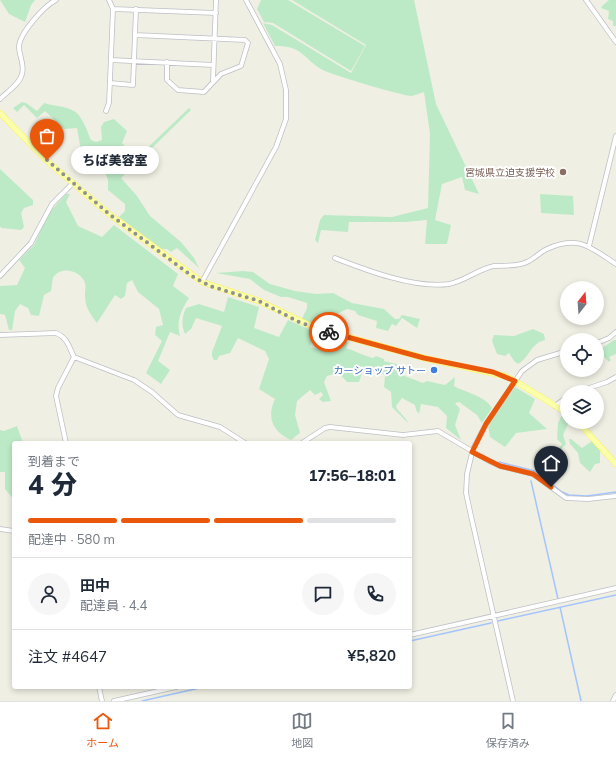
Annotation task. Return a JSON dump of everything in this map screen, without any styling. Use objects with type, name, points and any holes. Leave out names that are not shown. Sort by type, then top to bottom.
[{"type":"main road","points":[[0,113],[73,183],[120,223],[202,282],[259,301],[315,328],[424,358],[493,372],[515,381],[560,409]]},
{"type":"main road","points":[[584,429],[616,464]]},
{"type":"street","points":[[0,99],[18,81],[23,73],[23,63],[19,50],[20,40],[44,9],[56,0]]},
{"type":"street","points":[[106,111],[109,103],[113,9],[109,0]]},
{"type":"street","points":[[213,81],[216,0]]},
{"type":"street","points":[[202,282],[276,147],[286,119],[287,96],[280,64],[246,0]]},
{"type":"street","points":[[586,0],[616,42]]},
{"type":"street","points":[[113,9],[216,13]]},
{"type":"street","points":[[110,83],[133,85],[136,10]]},
{"type":"street","points":[[135,35],[245,40],[248,43],[241,66],[221,74],[204,92],[178,90],[167,80],[167,62]]},
{"type":"street","points":[[111,60],[213,65]]},
{"type":"street","points":[[589,246],[616,136]]},
{"type":"street","points":[[0,276],[31,243],[52,204],[73,183]]},
{"type":"street","points":[[335,258],[359,267],[404,280],[442,285],[457,282],[485,268],[526,263],[546,249],[561,243],[574,242],[589,246],[616,264]]},
{"type":"street","points":[[604,340],[616,332]]},
{"type":"street","points":[[0,335],[56,333],[66,340],[74,357],[134,380],[152,392],[178,415],[220,427],[242,441]]},
{"type":"street","points":[[513,701],[466,492],[467,474],[472,452],[486,424],[522,371],[537,360],[560,353]]},
{"type":"street","points":[[66,441],[56,396],[58,388],[74,357]]},
{"type":"street","points":[[598,385],[616,377]]},
{"type":"street","points":[[555,406],[560,402]]},
{"type":"street","points":[[305,441],[325,428],[403,435],[433,430],[444,433],[472,452],[500,466],[533,474],[566,498],[588,499],[616,496]]},
{"type":"street","points":[[0,529],[12,530]]},
{"type":"street","points":[[412,635],[616,588]]},
{"type":"street","points":[[99,689],[102,701]]},
{"type":"street","points":[[114,701],[167,689]]},
{"type":"street","points":[[613,701],[616,695]]},
{"type":"green space","points":[[0,0],[35,0],[31,5],[25,22],[9,14]]},
{"type":"green space","points":[[261,0],[288,0],[365,46],[351,71],[273,23],[264,22],[257,9]]},
{"type":"green space","points":[[292,0],[414,0],[436,104],[479,194],[465,190],[462,177],[442,184],[435,220],[451,225],[447,244],[425,244],[427,220],[405,222],[349,222],[348,232],[321,230],[318,243],[315,240],[320,220],[324,215],[392,217],[428,208],[430,134],[424,92],[412,96],[355,81],[325,71],[312,63],[303,54],[292,48],[275,46],[263,23],[272,25],[351,73],[366,45]]},
{"type":"green space","points":[[609,0],[616,0],[616,26],[613,26],[613,21],[608,19],[609,11],[601,8]]},
{"type":"green space","points":[[22,102],[26,103],[37,111],[44,103],[76,112],[86,128],[91,140],[96,142],[102,140],[101,127],[104,122],[114,119],[127,131],[122,143],[129,150],[139,156],[189,108],[191,110],[121,178],[137,196],[150,216],[181,242],[194,258],[199,268],[177,248],[171,252],[167,249],[162,249],[119,217],[125,211],[125,204],[108,190],[108,180],[105,172],[95,169],[93,156],[81,151],[77,128],[64,129],[45,111],[37,118],[24,105],[17,112],[13,108]]},
{"type":"green space","points":[[0,169],[33,200],[33,205],[24,208],[21,213],[24,227],[21,230],[1,228],[0,226]]},
{"type":"green space","points":[[66,194],[70,194],[66,202],[78,226],[102,237],[114,225],[178,274],[173,286],[189,298],[179,320],[180,336],[170,332],[158,361],[170,370],[161,384],[146,373],[162,341],[155,335],[156,327],[163,325],[159,309],[138,292],[132,280],[127,283],[125,296],[121,299],[115,295],[97,323],[87,307],[85,299],[85,283],[83,279],[75,272],[65,270],[60,271],[53,278],[51,291],[44,295],[39,316],[31,315],[28,308],[20,304],[15,311],[12,330],[9,330],[5,315],[0,314],[0,286],[17,285],[25,268],[19,260],[34,245],[48,214]]},
{"type":"green space","points":[[540,194],[573,196],[574,215],[541,213]]},
{"type":"green space","points":[[243,271],[253,272],[270,284],[295,291],[316,294],[333,293],[352,303],[384,309],[395,319],[399,319],[402,315],[420,319],[417,328],[402,318],[396,326],[392,324],[388,331],[376,328],[377,321],[358,315],[355,311],[347,309],[321,322],[320,326],[302,319],[307,308],[307,303],[288,297],[281,297],[264,290],[250,279],[216,273]]},
{"type":"green space","points":[[228,297],[259,307],[254,328],[279,337],[288,320],[315,332],[310,347],[322,350],[325,341],[337,344],[338,339],[348,342],[346,348],[373,358],[376,356],[384,359],[384,361],[396,364],[402,369],[402,375],[423,383],[427,381],[445,385],[455,377],[454,386],[480,397],[492,408],[482,423],[477,415],[459,402],[455,403],[460,409],[455,425],[461,440],[446,428],[447,416],[438,407],[421,404],[419,414],[415,405],[402,398],[396,406],[398,411],[406,418],[408,423],[392,407],[391,392],[384,387],[385,376],[381,372],[363,370],[359,382],[347,382],[340,375],[333,374],[327,376],[324,382],[331,401],[323,402],[319,399],[323,395],[321,392],[315,395],[310,390],[297,401],[295,415],[300,433],[291,440],[280,433],[273,424],[271,412],[275,399],[259,389],[269,359],[265,351],[238,338],[230,353],[219,356],[217,360],[214,360],[212,352],[222,326],[196,318],[191,329],[185,334],[182,321],[186,308],[199,304],[224,312]]},
{"type":"green space","points":[[533,329],[544,334],[545,340],[536,344],[518,364],[509,353],[505,356],[497,354],[492,341],[494,335],[514,336]]},
{"type":"green space","points":[[616,340],[616,354],[609,357],[611,360],[609,362],[604,357],[604,347]]},
{"type":"green space","points":[[515,387],[535,399],[529,413],[547,429],[516,433],[505,447],[490,437],[488,425]]},
{"type":"green space","points":[[560,419],[560,429],[566,429],[563,435],[566,444],[552,458],[562,444],[557,439],[558,423]]},
{"type":"green space","points":[[17,426],[22,441],[12,441],[12,498],[5,489],[5,472],[0,472],[0,430],[4,431]]},
{"type":"green space","points":[[569,439],[582,448],[592,441],[600,449],[600,463],[595,464],[590,472],[580,463],[578,453],[570,444]]},
{"type":"waterway","points":[[499,462],[535,471],[562,492],[569,495],[587,496],[616,492]]},
{"type":"waterway","points":[[531,481],[558,599]]},
{"type":"waterway","points":[[498,621],[616,595]]},
{"type":"waterway","points":[[560,607],[581,701]]},
{"type":"waterway","points":[[412,641],[491,623]]},
{"type":"waterway","points":[[142,701],[195,689]]},
{"type":"way so far","points":[[47,160],[120,223],[192,276],[210,286],[259,301],[299,322],[329,332]]},
{"type":"place","name":"ちば美容室","points":[[47,160]]},
{"type":"place","name":"宮城県立迫支援学校","points":[[563,172]]},
{"type":"place","name":"カーショップ サトー","points":[[434,370]]},
{"type":"route","points":[[329,332],[424,358],[493,372],[515,381],[486,424],[472,452],[500,466],[526,471],[533,474],[542,479],[551,487]]}]
